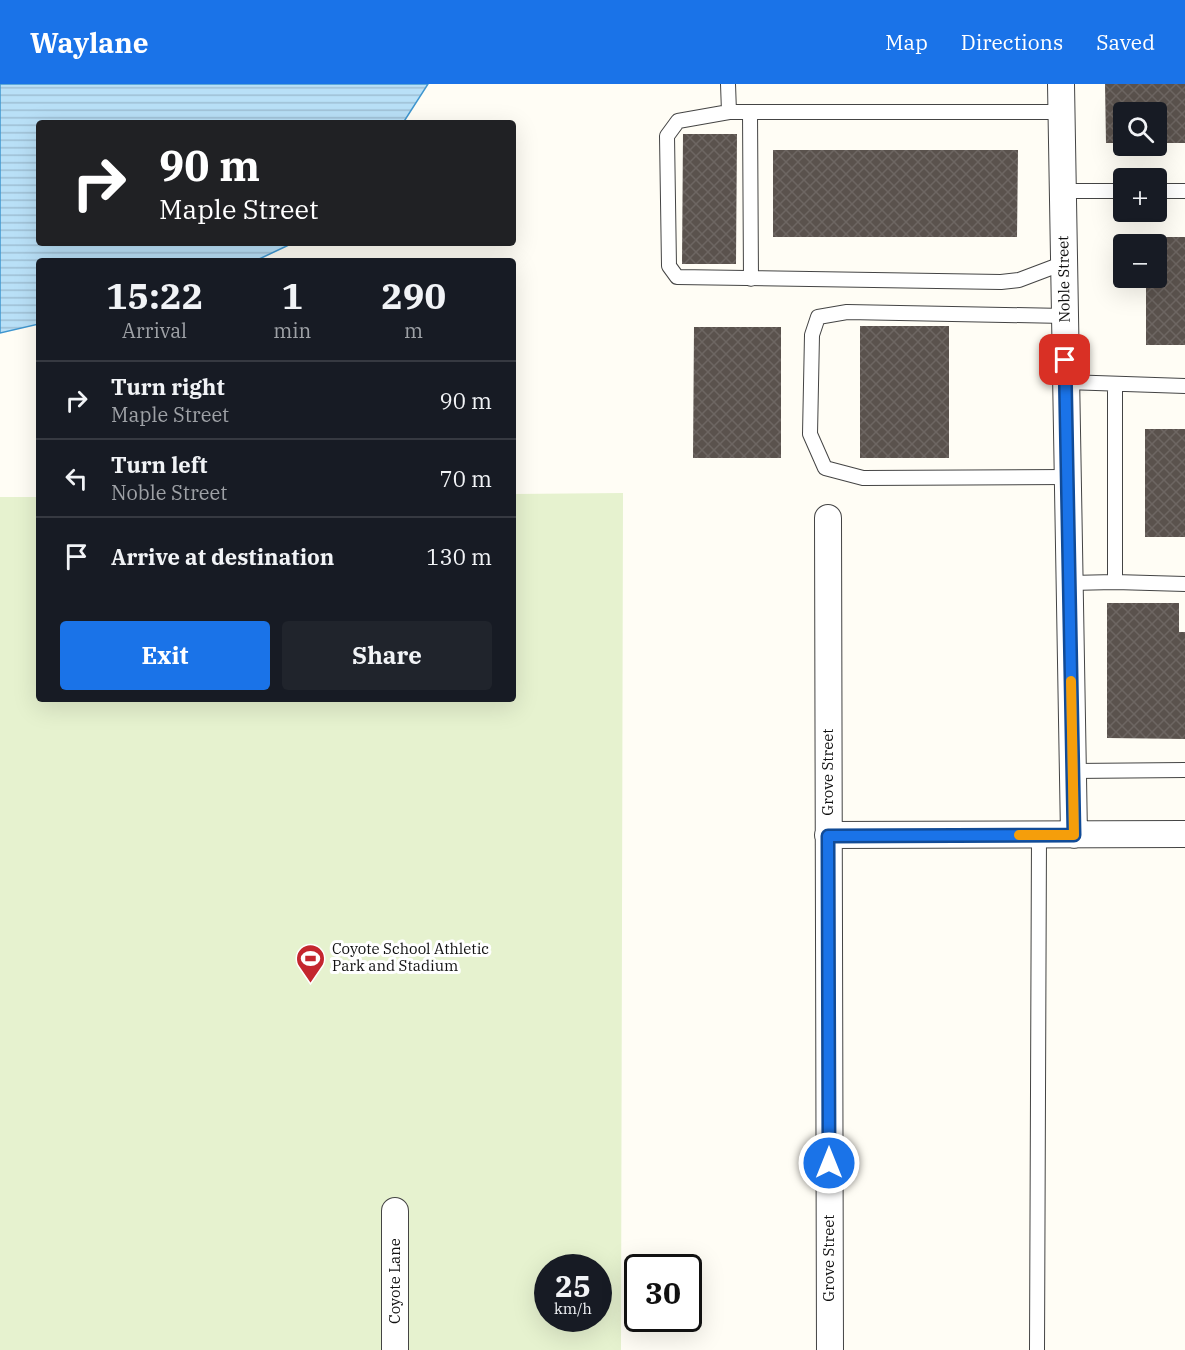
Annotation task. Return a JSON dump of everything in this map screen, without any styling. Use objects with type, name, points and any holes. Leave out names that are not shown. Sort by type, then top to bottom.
[{"type":"street","name":"Noble Street","points":[[1060,84],[1074,835]]},
{"type":"street","name":"Grove Street","points":[[828,518],[830,1350]]},
{"type":"street","points":[[828,836],[1185,834]]},
{"type":"street","name":"Coyote Lane","points":[[395,1211],[395,1350]]},
{"type":"lane","points":[[728,84],[729,112]]},
{"type":"lane","points":[[1061,112],[729,112],[678,121],[667,136],[669,266],[677,277],[1001,282],[1019,280],[1064,263]]},
{"type":"lane","points":[[750,112],[751,279]]},
{"type":"lane","points":[[1062,191],[1113,191]]},
{"type":"lane","points":[[1167,191],[1185,191]]},
{"type":"lane","points":[[1065,316],[847,312],[818,317],[812,335],[810,434],[825,468],[863,478],[1068,477]]},
{"type":"lane","points":[[1066,382],[1185,386]]},
{"type":"lane","points":[[1115,384],[1115,582]]},
{"type":"lane","points":[[1070,583],[1185,584]]},
{"type":"lane","points":[[1073,771],[1185,770]]},
{"type":"lane","points":[[1037,1350],[1039,835]]},
{"type":"green space","name":"Coyote School Athletic Park and Stadium","points":[[623,493],[621,1350],[0,1350],[0,497],[36,497],[36,702],[516,702],[516,494]]},
{"type":"water","points":[[0,84],[428,84],[405,120],[36,120],[36,246],[287,246],[261,258],[36,258],[36,325],[0,333]]},
{"type":"building","points":[[1105,84],[1185,84],[1185,143],[1167,143],[1167,102],[1113,102],[1113,143],[1106,143]]},
{"type":"building","points":[[683,134],[737,134],[736,264],[682,264]]},
{"type":"building","points":[[773,150],[1018,150],[1017,237],[773,237]]},
{"type":"building","points":[[1167,237],[1185,237],[1185,345],[1146,345],[1146,288],[1167,288]]},
{"type":"building","points":[[860,326],[949,326],[949,458],[860,458]]},
{"type":"building","points":[[694,327],[781,327],[781,458],[693,458]]},
{"type":"building","points":[[1145,429],[1185,429],[1185,537],[1145,537]]},
{"type":"building","points":[[1107,603],[1179,603],[1179,632],[1185,632],[1185,739],[1107,738]]},
{"type":"slow traffic","points":[[1019,835],[1074,835],[1071,681]]},
{"type":"place","name":"Coyote School Athletic Park and Stadium","points":[[311,984]]},
{"type":"route","points":[[829,1163],[828,836],[1074,835],[1065,360]]}]
